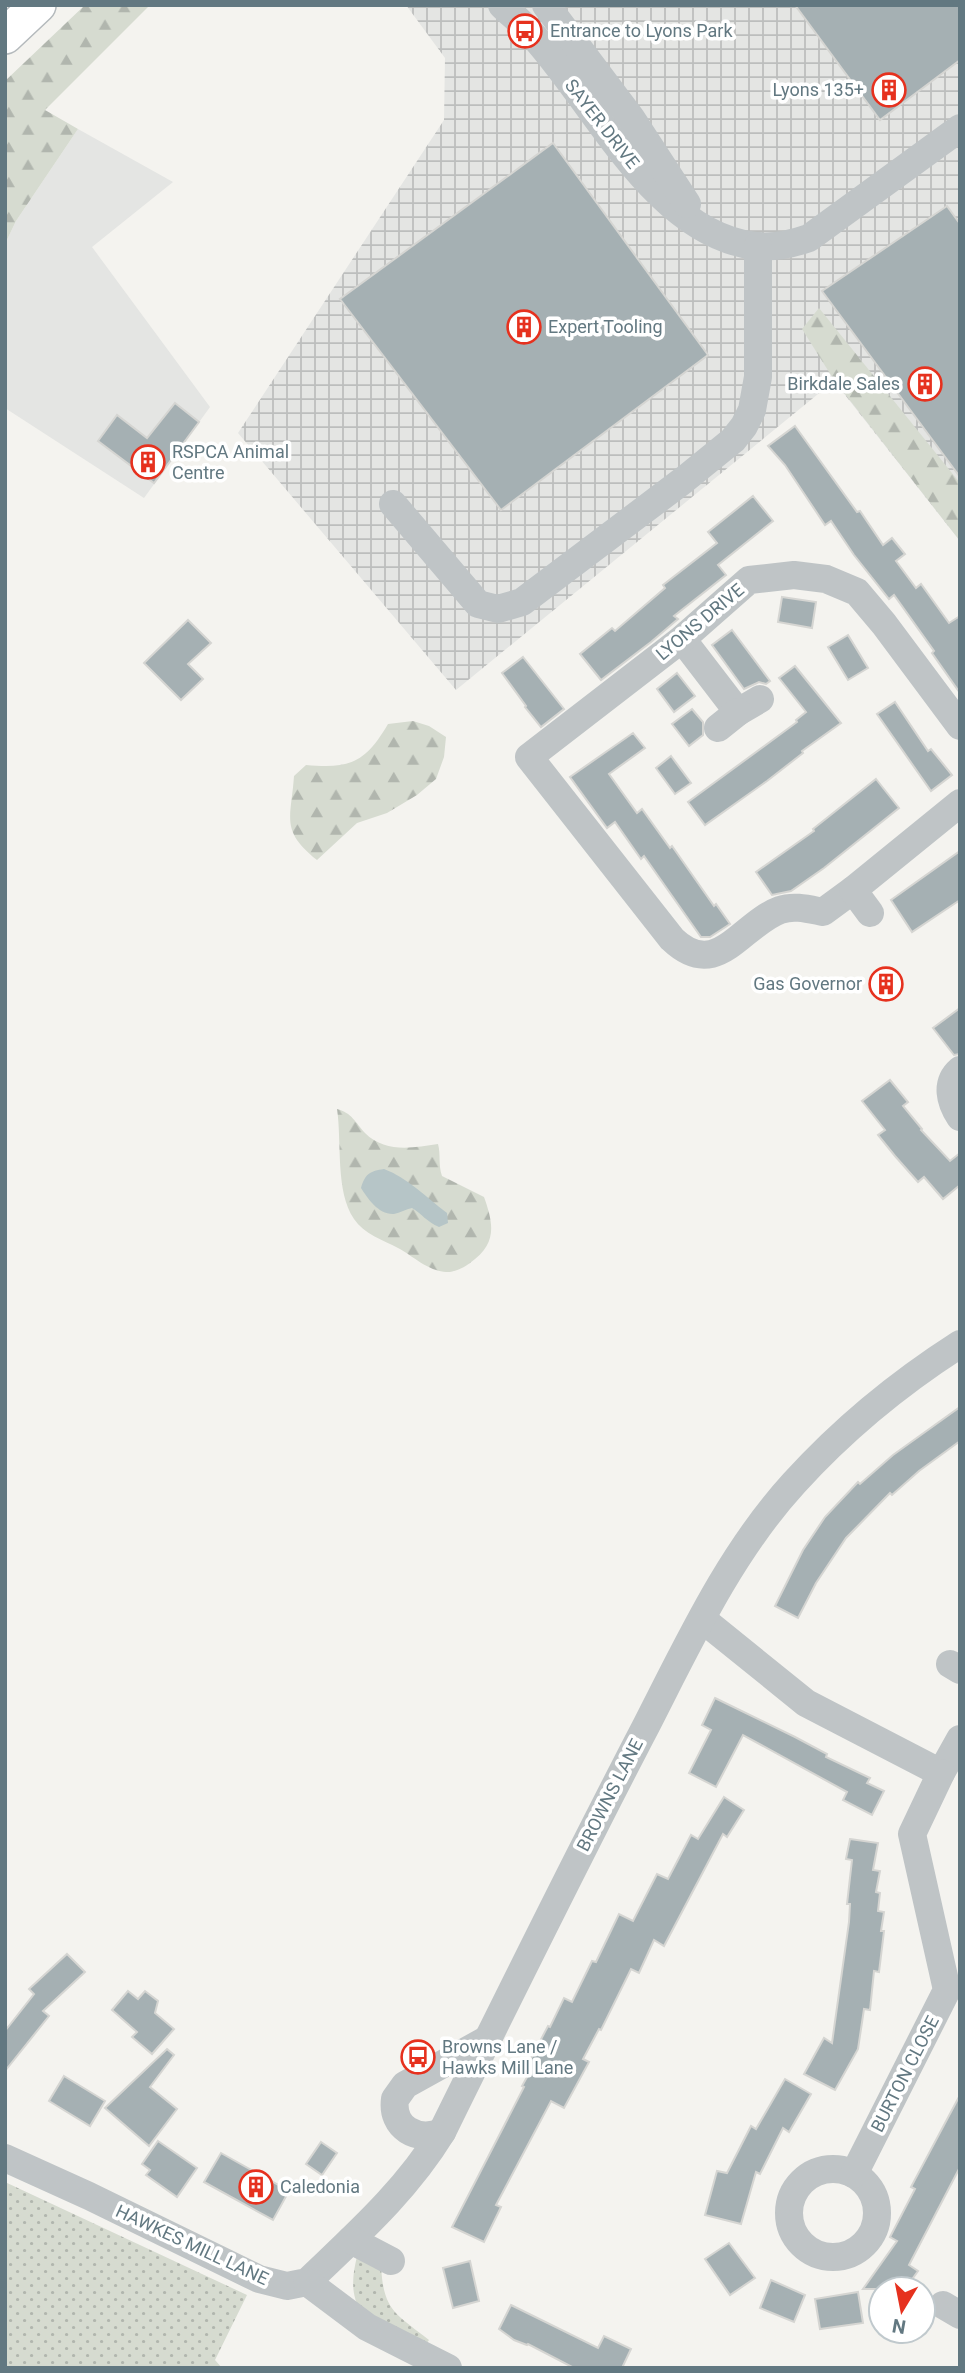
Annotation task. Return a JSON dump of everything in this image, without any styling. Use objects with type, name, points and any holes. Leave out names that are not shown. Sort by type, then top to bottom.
[{"type":"main road","points":[[5,36],[38,5]]},
{"type":"street","name":"SAYER DRIVE","points":[[502,5],[531,32],[635,168],[672,207],[712,233],[736,242],[758,246],[788,245],[809,238],[960,128]]},
{"type":"street","name":"SAYER DRIVE","points":[[546,5],[631,118],[686,203],[712,233]]},
{"type":"street","points":[[393,504],[478,604],[498,609],[522,603],[685,479],[733,440],[744,426],[752,410],[758,377],[758,246]]},
{"type":"street","name":"LYONS DRIVE","points":[[853,890],[823,912],[796,907],[779,911],[720,951],[702,957],[685,951],[672,939],[521,748],[682,639],[749,580],[794,575],[826,579],[857,592],[960,726]]},
{"type":"street","points":[[682,639],[739,713]]},
{"type":"street","points":[[870,913],[853,890],[960,803]]},
{"type":"street","points":[[960,1070],[954,1076],[950,1094],[960,1117]]},
{"type":"street","name":"BROWNS LANE","points":[[307,2282],[399,2192],[423,2163],[442,2132],[585,1843],[702,1619],[753,1535],[793,1483],[842,1435],[890,1394],[960,1344]]},
{"type":"street","points":[[702,1619],[806,1703],[941,1773]]},
{"type":"street","name":"BURTON CLOSE","points":[[854,2174],[947,1990],[912,1834],[960,1739]]},
{"type":"street","points":[[442,2132],[423,2136],[406,2130],[397,2119],[395,2099],[405,2085],[488,2039]]},
{"type":"street","name":"HAWKES MILL LANE","points":[[5,2158],[259,2279],[286,2286],[307,2282]]},
{"type":"street","points":[[351,2240],[391,2261]]},
{"type":"street","points":[[307,2282],[367,2327],[442,2355]]},
{"type":"shaded area","points":[[406,5],[960,5],[960,541],[834,381],[456,690],[238,433],[444,120],[445,58]]},
{"type":"shaded area","points":[[78,129],[173,182],[92,247],[210,407],[144,498],[5,408],[5,244],[16,221]]},
{"type":"shaded area","points":[[384,1169],[409,1183],[447,1213],[448,1223],[439,1227],[412,1208],[389,1214],[374,1206],[361,1188],[369,1174]]},
{"type":"green space","points":[[85,5],[150,5],[45,110],[78,129],[16,221],[5,244],[5,81]]},
{"type":"green space","points":[[819,308],[960,483],[960,541],[834,380],[802,329]]},
{"type":"green space","points":[[413,721],[429,726],[446,737],[444,757],[436,779],[417,795],[387,813],[357,823],[317,860],[297,840],[290,823],[294,776],[306,765],[334,766],[355,761],[372,747],[388,724]]},
{"type":"green space","points":[[337,1109],[350,1115],[365,1133],[381,1144],[409,1148],[438,1144],[442,1176],[484,1197],[490,1216],[491,1233],[479,1256],[459,1269],[439,1271],[374,1236],[358,1224],[344,1195]]},
{"type":"green space","points":[[5,2182],[247,2295],[215,2360],[222,2368],[5,2368]]},
{"type":"green space","points":[[359,2249],[381,2264],[388,2302],[399,2316],[429,2340],[424,2347],[361,2310],[353,2288]]},
{"type":"building","name":"Lyons 135+","points":[[795,5],[960,5],[960,60],[880,120]]},
{"type":"building","name":"Expert Tooling","points":[[553,143],[708,355],[501,510],[340,299]]},
{"type":"building","name":"Birkdale Sales","points":[[947,206],[960,224],[960,477],[822,291]]},
{"type":"building","name":"RSPCA Animal Centre","points":[[175,403],[199,422],[154,483],[98,441],[117,415],[147,438]]},
{"type":"building","points":[[795,426],[883,545],[892,538],[905,554],[896,561],[916,588],[921,584],[949,623],[960,616],[960,693],[894,595],[889,599],[831,521],[825,525],[785,465],[768,446]]},
{"type":"building","points":[[753,496],[773,521],[718,565],[726,575],[674,616],[678,619],[651,642],[601,680],[580,654],[612,628],[615,631],[665,588],[663,585],[717,543],[708,532]]},
{"type":"building","points":[[782,597],[816,602],[812,628],[778,622]]},
{"type":"building","points":[[188,620],[211,643],[188,664],[203,679],[181,700],[144,663]]},
{"type":"building","points":[[732,630],[770,681],[766,684],[759,682],[744,689],[712,645]]},
{"type":"building","points":[[848,635],[868,668],[848,680],[828,647]]},
{"type":"building","points":[[523,657],[564,709],[541,727],[502,673]]},
{"type":"building","points":[[795,666],[841,723],[705,825],[688,802],[797,722],[806,712],[779,678]]},
{"type":"building","points":[[677,673],[695,696],[674,712],[657,689]]},
{"type":"building","points":[[895,702],[928,751],[931,749],[952,775],[931,791],[877,714]]},
{"type":"building","points":[[692,709],[703,722],[703,735],[689,746],[672,724]]},
{"type":"building","points":[[633,733],[645,748],[609,774],[637,813],[642,809],[670,848],[672,846],[730,924],[710,937],[701,937],[644,856],[641,859],[615,822],[607,828],[570,777]]},
{"type":"building","points":[[671,756],[691,783],[675,794],[656,768]]},
{"type":"building","points":[[876,779],[899,808],[791,891],[772,895],[756,872],[814,831],[813,829]]},
{"type":"building","points":[[960,851],[960,900],[912,932],[891,900]]},
{"type":"building","points":[[960,1008],[960,1054],[954,1055],[933,1028]]},
{"type":"building","points":[[890,1080],[908,1102],[903,1106],[950,1161],[960,1153],[960,1185],[943,1199],[924,1177],[918,1182],[895,1156],[878,1135],[885,1130],[862,1101]]},
{"type":"building","points":[[960,1407],[960,1441],[892,1495],[890,1493],[846,1538],[816,1583],[798,1618],[775,1606],[803,1550],[825,1517],[858,1482],[860,1484],[893,1455]]},
{"type":"building","points":[[715,1698],[870,1778],[867,1783],[884,1791],[872,1815],[843,1800],[847,1792],[743,1735],[716,1787],[689,1773],[711,1730],[702,1725]]},
{"type":"building","points":[[724,1797],[744,1810],[727,1837],[723,1834],[664,1946],[654,1940],[639,1973],[631,1969],[601,2030],[599,2029],[583,2059],[589,2062],[564,2108],[551,2101],[496,2205],[501,2207],[484,2242],[452,2227],[524,2087],[522,2086],[531,2070],[526,2068],[564,1998],[572,2002],[592,1961],[596,1962],[619,1914],[633,1921],[657,1874],[668,1879],[691,1835],[698,1839]]},
{"type":"building","points":[[850,1839],[878,1843],[873,1870],[880,1871],[876,1892],[880,1893],[878,1911],[884,1912],[881,1931],[884,1931],[879,1972],[874,1971],[870,2010],[864,2009],[858,2049],[835,2090],[804,2074],[824,2038],[832,2043],[849,1922],[850,1904],[847,1904],[852,1860],[846,1859]]},
{"type":"building","points":[[67,1954],[85,1972],[43,2011],[49,2016],[5,2071],[5,2031],[34,1994],[29,1989]]},
{"type":"building","points":[[128,1991],[138,1999],[145,1991],[158,2001],[155,2013],[174,2029],[152,2054],[132,2037],[137,2032],[112,2010]]},
{"type":"building","points":[[167,2049],[174,2055],[150,2087],[177,2109],[149,2146],[105,2108]]},
{"type":"building","points":[[64,2076],[105,2101],[90,2126],[49,2101]]},
{"type":"building","points":[[785,2079],[811,2094],[789,2132],[783,2128],[760,2174],[756,2172],[741,2224],[705,2215],[717,2171],[727,2173],[751,2126],[756,2129]]},
{"type":"building","points":[[960,2095],[960,2167],[909,2265],[918,2271],[915,2275],[873,2275],[897,2241],[890,2237],[915,2189],[911,2187]]},
{"type":"building","points":[[158,2141],[197,2168],[177,2197],[146,2175],[150,2170],[142,2164]]},
{"type":"building","points":[[321,2142],[337,2153],[322,2175],[306,2164]]},
{"type":"building","name":"Caledonia","points":[[221,2153],[289,2191],[273,2220],[204,2182]]},
{"type":"building","points":[[729,2243],[755,2278],[730,2295],[705,2259]]},
{"type":"building","points":[[470,2261],[479,2301],[453,2308],[443,2268]]},
{"type":"building","points":[[771,2280],[805,2295],[794,2322],[760,2308]]},
{"type":"building","points":[[858,2292],[863,2323],[820,2329],[815,2299]]},
{"type":"building","points":[[511,2305],[598,2348],[604,2336],[631,2349],[622,2368],[574,2368],[528,2344],[514,2340],[499,2329]]},
{"type":"place","name":"Entrance to Lyons Park","points":[[525,31]]},
{"type":"place","name":"Lyons 135+","points":[[889,90]]},
{"type":"place","name":"Expert Tooling","points":[[524,327]]},
{"type":"place","name":"Birkdale Sales","points":[[925,384]]},
{"type":"place","name":"RSPCA Animal Centre","points":[[148,462]]},
{"type":"place","name":"Gas Governor","points":[[886,984]]},
{"type":"place","name":"Browns Lane / Hawks Mill Lane","points":[[418,2057]]},
{"type":"place","name":"Caledonia","points":[[256,2187]]}]
